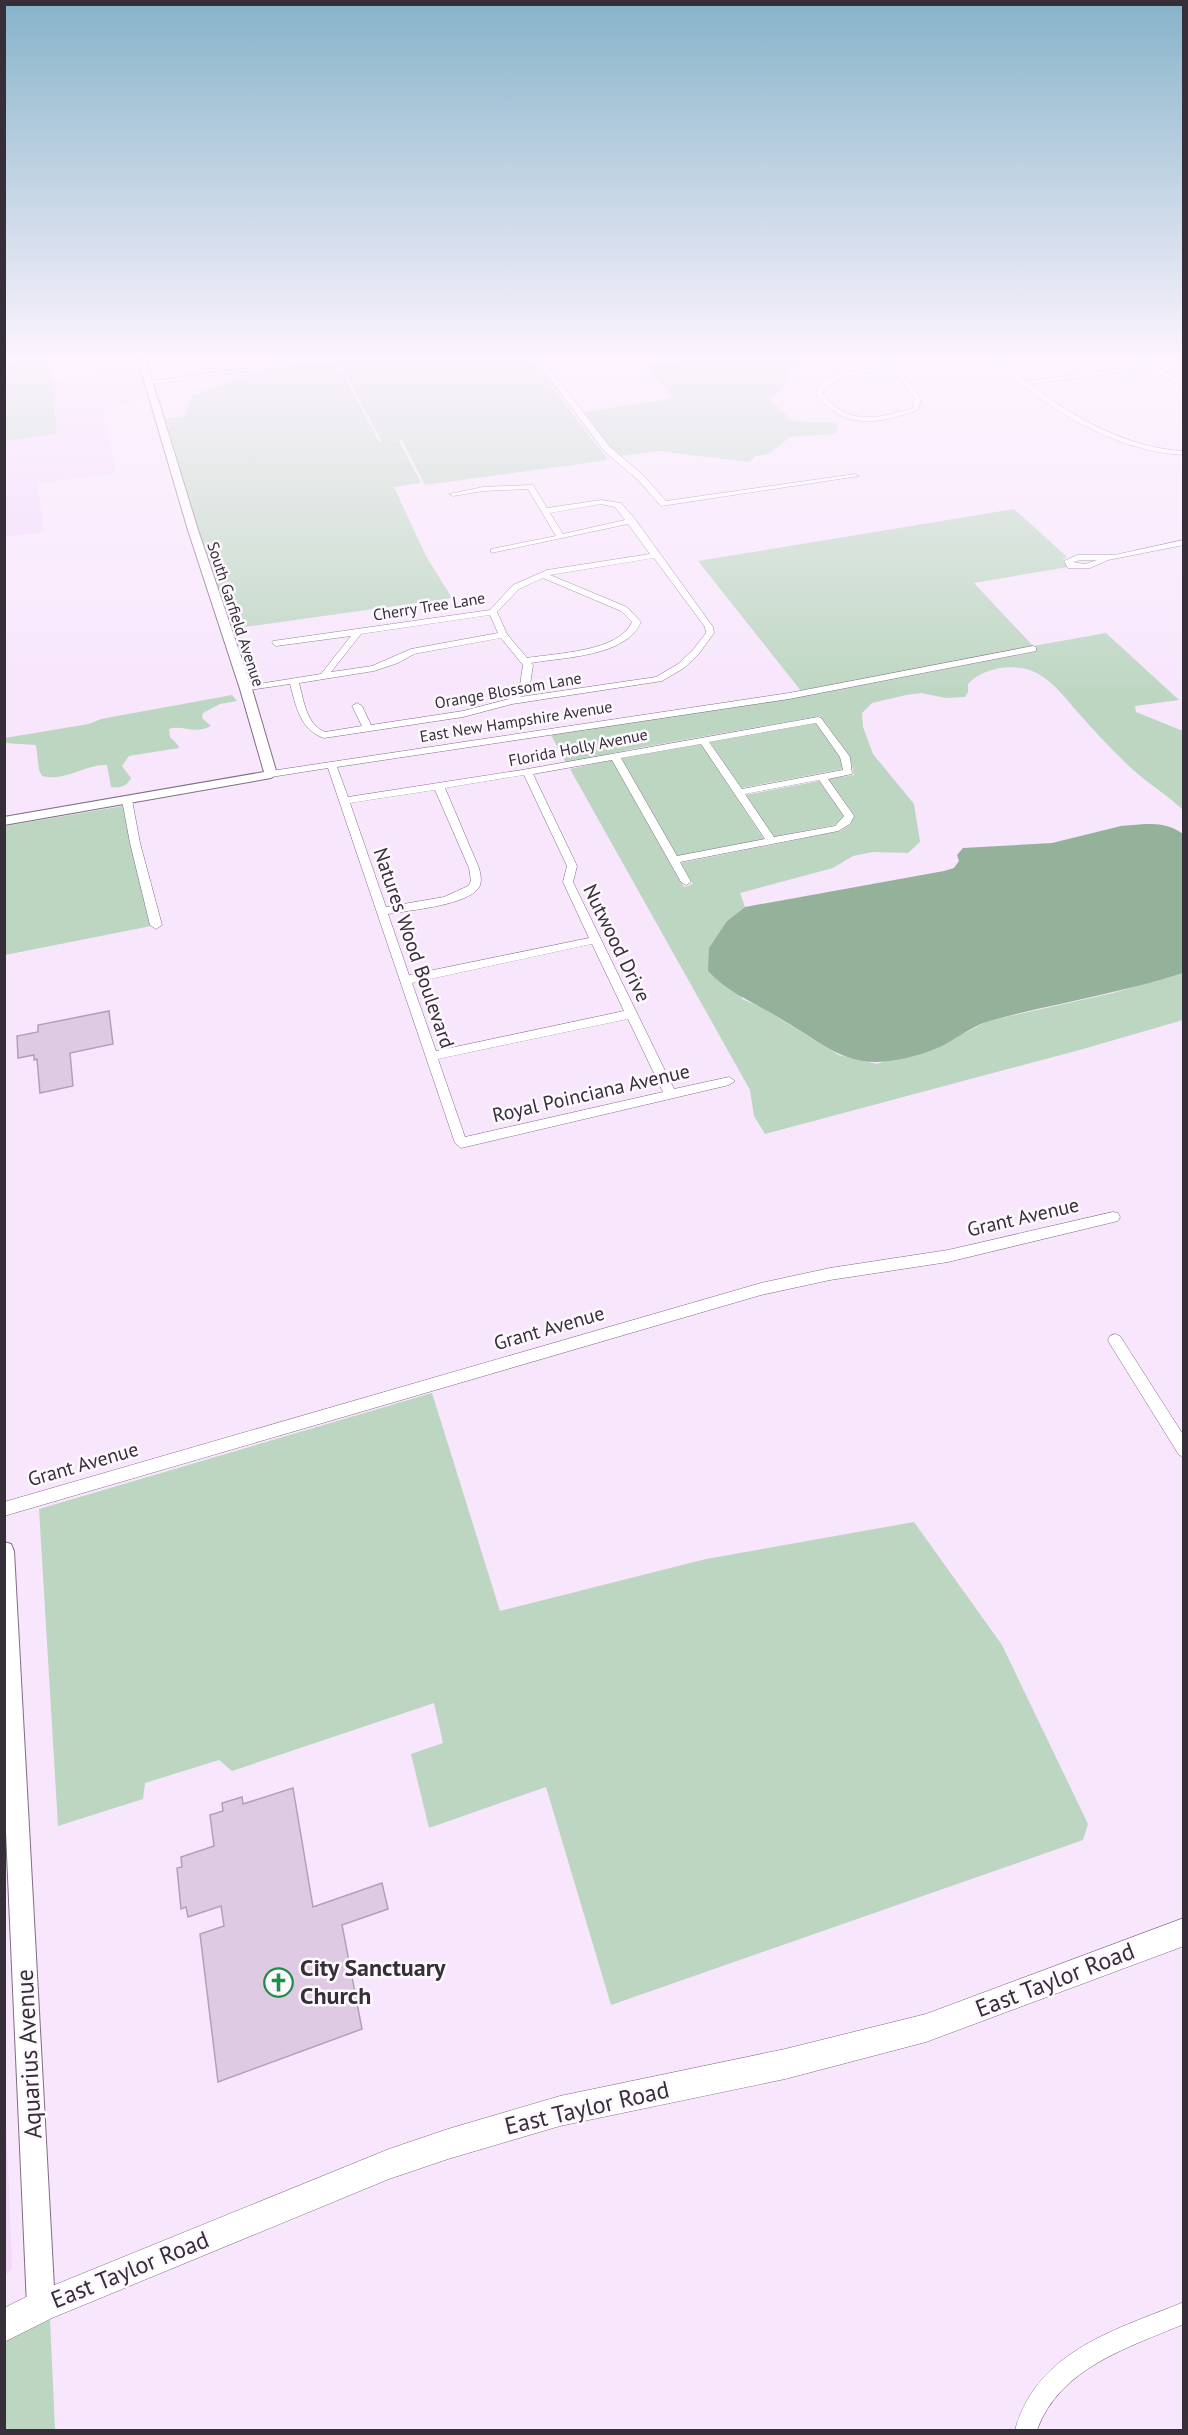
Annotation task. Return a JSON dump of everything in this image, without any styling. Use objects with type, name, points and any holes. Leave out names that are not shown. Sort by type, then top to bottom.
[{"type":"main road","name":"East Taylor Road","points":[[4,2326],[41,2306],[389,2164],[448,2144],[560,2111],[785,2064],[926,2028],[1184,1932]]},
{"type":"street","name":"South Garfield Avenue","points":[[176,474],[271,774]]},
{"type":"street","points":[[636,474],[664,504],[855,476]]},
{"type":"street","points":[[453,494],[483,489],[530,487],[561,537]]},
{"type":"street","points":[[545,511],[601,502],[618,504],[632,520],[654,556]]},
{"type":"street","points":[[494,551],[632,520]]},
{"type":"street","points":[[1106,558],[1142,556],[1182,545]]},
{"type":"street","name":"Cherry Tree Lane","points":[[323,677],[358,632],[493,612],[516,587],[550,572],[654,556]]},
{"type":"street","name":"Orange Blossom Lane","points":[[294,681],[308,725],[317,734],[324,735],[463,714],[512,701],[659,680],[681,666],[695,653],[710,633],[709,627],[654,556]]},
{"type":"street","points":[[525,660],[605,648],[616,644],[635,629],[637,622],[624,609],[542,575]]},
{"type":"street","points":[[493,612],[503,634],[525,660],[528,670],[525,685],[512,701]]},
{"type":"street","points":[[276,643],[358,632]]},
{"type":"street","points":[[246,689],[374,668],[411,652],[503,634]]},
{"type":"street","name":"East New Hampshire Avenue","points":[[4,821],[271,774],[789,696],[1033,649]]},
{"type":"street","points":[[357,706],[368,728]]},
{"type":"street","name":"Florida Holly Avenue","points":[[344,801],[528,773],[818,720],[846,757],[848,772],[822,777]]},
{"type":"street","points":[[703,740],[771,841]]},
{"type":"street","points":[[615,756],[686,882]]},
{"type":"street","name":"Natures Wood Boulevard","points":[[332,766],[461,1143]]},
{"type":"street","name":"Nutwood Drive","points":[[528,773],[572,866],[568,882],[670,1094]]},
{"type":"street","points":[[674,860],[838,828],[846,822],[849,816],[822,777],[739,792]]},
{"type":"street","points":[[382,910],[447,900],[473,888],[476,881],[474,868],[439,787]]},
{"type":"street","points":[[127,800],[156,926]]},
{"type":"street","points":[[406,980],[596,940]]},
{"type":"street","points":[[432,1056],[631,1014]]},
{"type":"street","name":"Royal Poinciana Avenue","points":[[461,1143],[729,1081]]},
{"type":"street","name":"Grant Avenue","points":[[4,1509],[761,1289],[830,1274],[948,1256],[1113,1217]]},
{"type":"street","points":[[1115,1340],[1184,1450]]},
{"type":"street","name":"Aquarius Avenue","points":[[4,1551],[41,2306]]},
{"type":"street","points":[[1026,2430],[1030,2415],[1057,2378],[1084,2358],[1184,2313]]},
{"type":"shaded area","points":[[4,474],[111,474],[38,483],[44,532],[5,537]]},
{"type":"shaded area","points":[[182,474],[416,474],[421,483],[394,487],[426,556],[452,598],[230,629]]},
{"type":"shaded area","points":[[419,474],[508,474],[425,485]]},
{"type":"shaded area","points":[[1014,509],[1067,557],[1063,560],[1068,567],[974,583],[1033,646],[1106,633],[1179,700],[1135,706],[1136,712],[1183,731],[1183,810],[1136,773],[1052,684],[1032,671],[1012,667],[983,673],[968,684],[965,697],[946,698],[921,693],[872,703],[862,713],[863,727],[873,754],[914,804],[920,842],[908,853],[873,852],[853,856],[833,868],[740,893],[745,907],[727,921],[742,999],[761,1007],[839,1055],[877,1064],[965,1033],[988,1021],[1113,993],[1183,973],[1183,1020],[765,1134],[754,1116],[750,1090],[570,769],[612,760],[684,887],[693,884],[681,863],[840,831],[851,824],[854,815],[828,779],[854,775],[850,757],[820,716],[566,763],[551,735],[801,691],[698,561]]},
{"type":"shaded area","points":[[232,695],[237,701],[220,704],[203,713],[202,718],[211,726],[199,730],[169,729],[170,737],[179,748],[129,756],[122,766],[131,778],[120,787],[111,787],[107,765],[91,767],[59,777],[42,776],[39,770],[36,745],[5,743],[5,738],[89,724],[101,719]]},
{"type":"shaded area","points":[[816,723],[841,757],[843,769],[741,788],[710,742]]},
{"type":"shaded area","points":[[701,744],[764,839],[677,856],[621,758]]},
{"type":"shaded area","points":[[819,781],[844,815],[835,825],[773,837],[745,795]]},
{"type":"shaded area","points":[[123,806],[151,926],[5,955],[5,826]]},
{"type":"shaded area","points":[[1145,824],[1166,826],[1183,834],[1183,973],[993,1020],[927,1052],[880,1062],[862,1061],[831,1049],[732,991],[708,971],[709,948],[727,921],[745,907],[944,871],[954,868],[959,861],[957,855],[963,848],[1052,843],[1121,826]]},
{"type":"shaded area","points":[[432,1393],[500,1611],[706,1559],[914,1522],[1002,1645],[1088,1824],[1083,1840],[611,2005],[546,1787],[429,1828],[411,1754],[443,1743],[434,1703],[232,1771],[219,1760],[145,1783],[143,1799],[58,1826],[39,1509]]},
{"type":"shaded area","points":[[5,2096],[12,2268],[4,2277]]},
{"type":"shaded area","points":[[50,2319],[55,2430],[5,2430],[4,2342]]},
{"type":"building","points":[[109,1011],[113,1044],[70,1053],[73,1086],[40,1093],[37,1059],[34,1060],[34,1055],[18,1058],[17,1036],[38,1032],[38,1025]]},
{"type":"building","name":"City Sanctuary Church","points":[[293,1788],[313,1907],[382,1883],[388,1909],[342,1925],[362,2029],[218,2082],[200,1934],[224,1926],[221,1906],[188,1917],[186,1907],[181,1909],[177,1868],[182,1867],[181,1857],[214,1846],[210,1815],[223,1811],[222,1803],[242,1797],[243,1804]]},
{"type":"place","name":"City Sanctuary Church","points":[[279,1982]]}]
